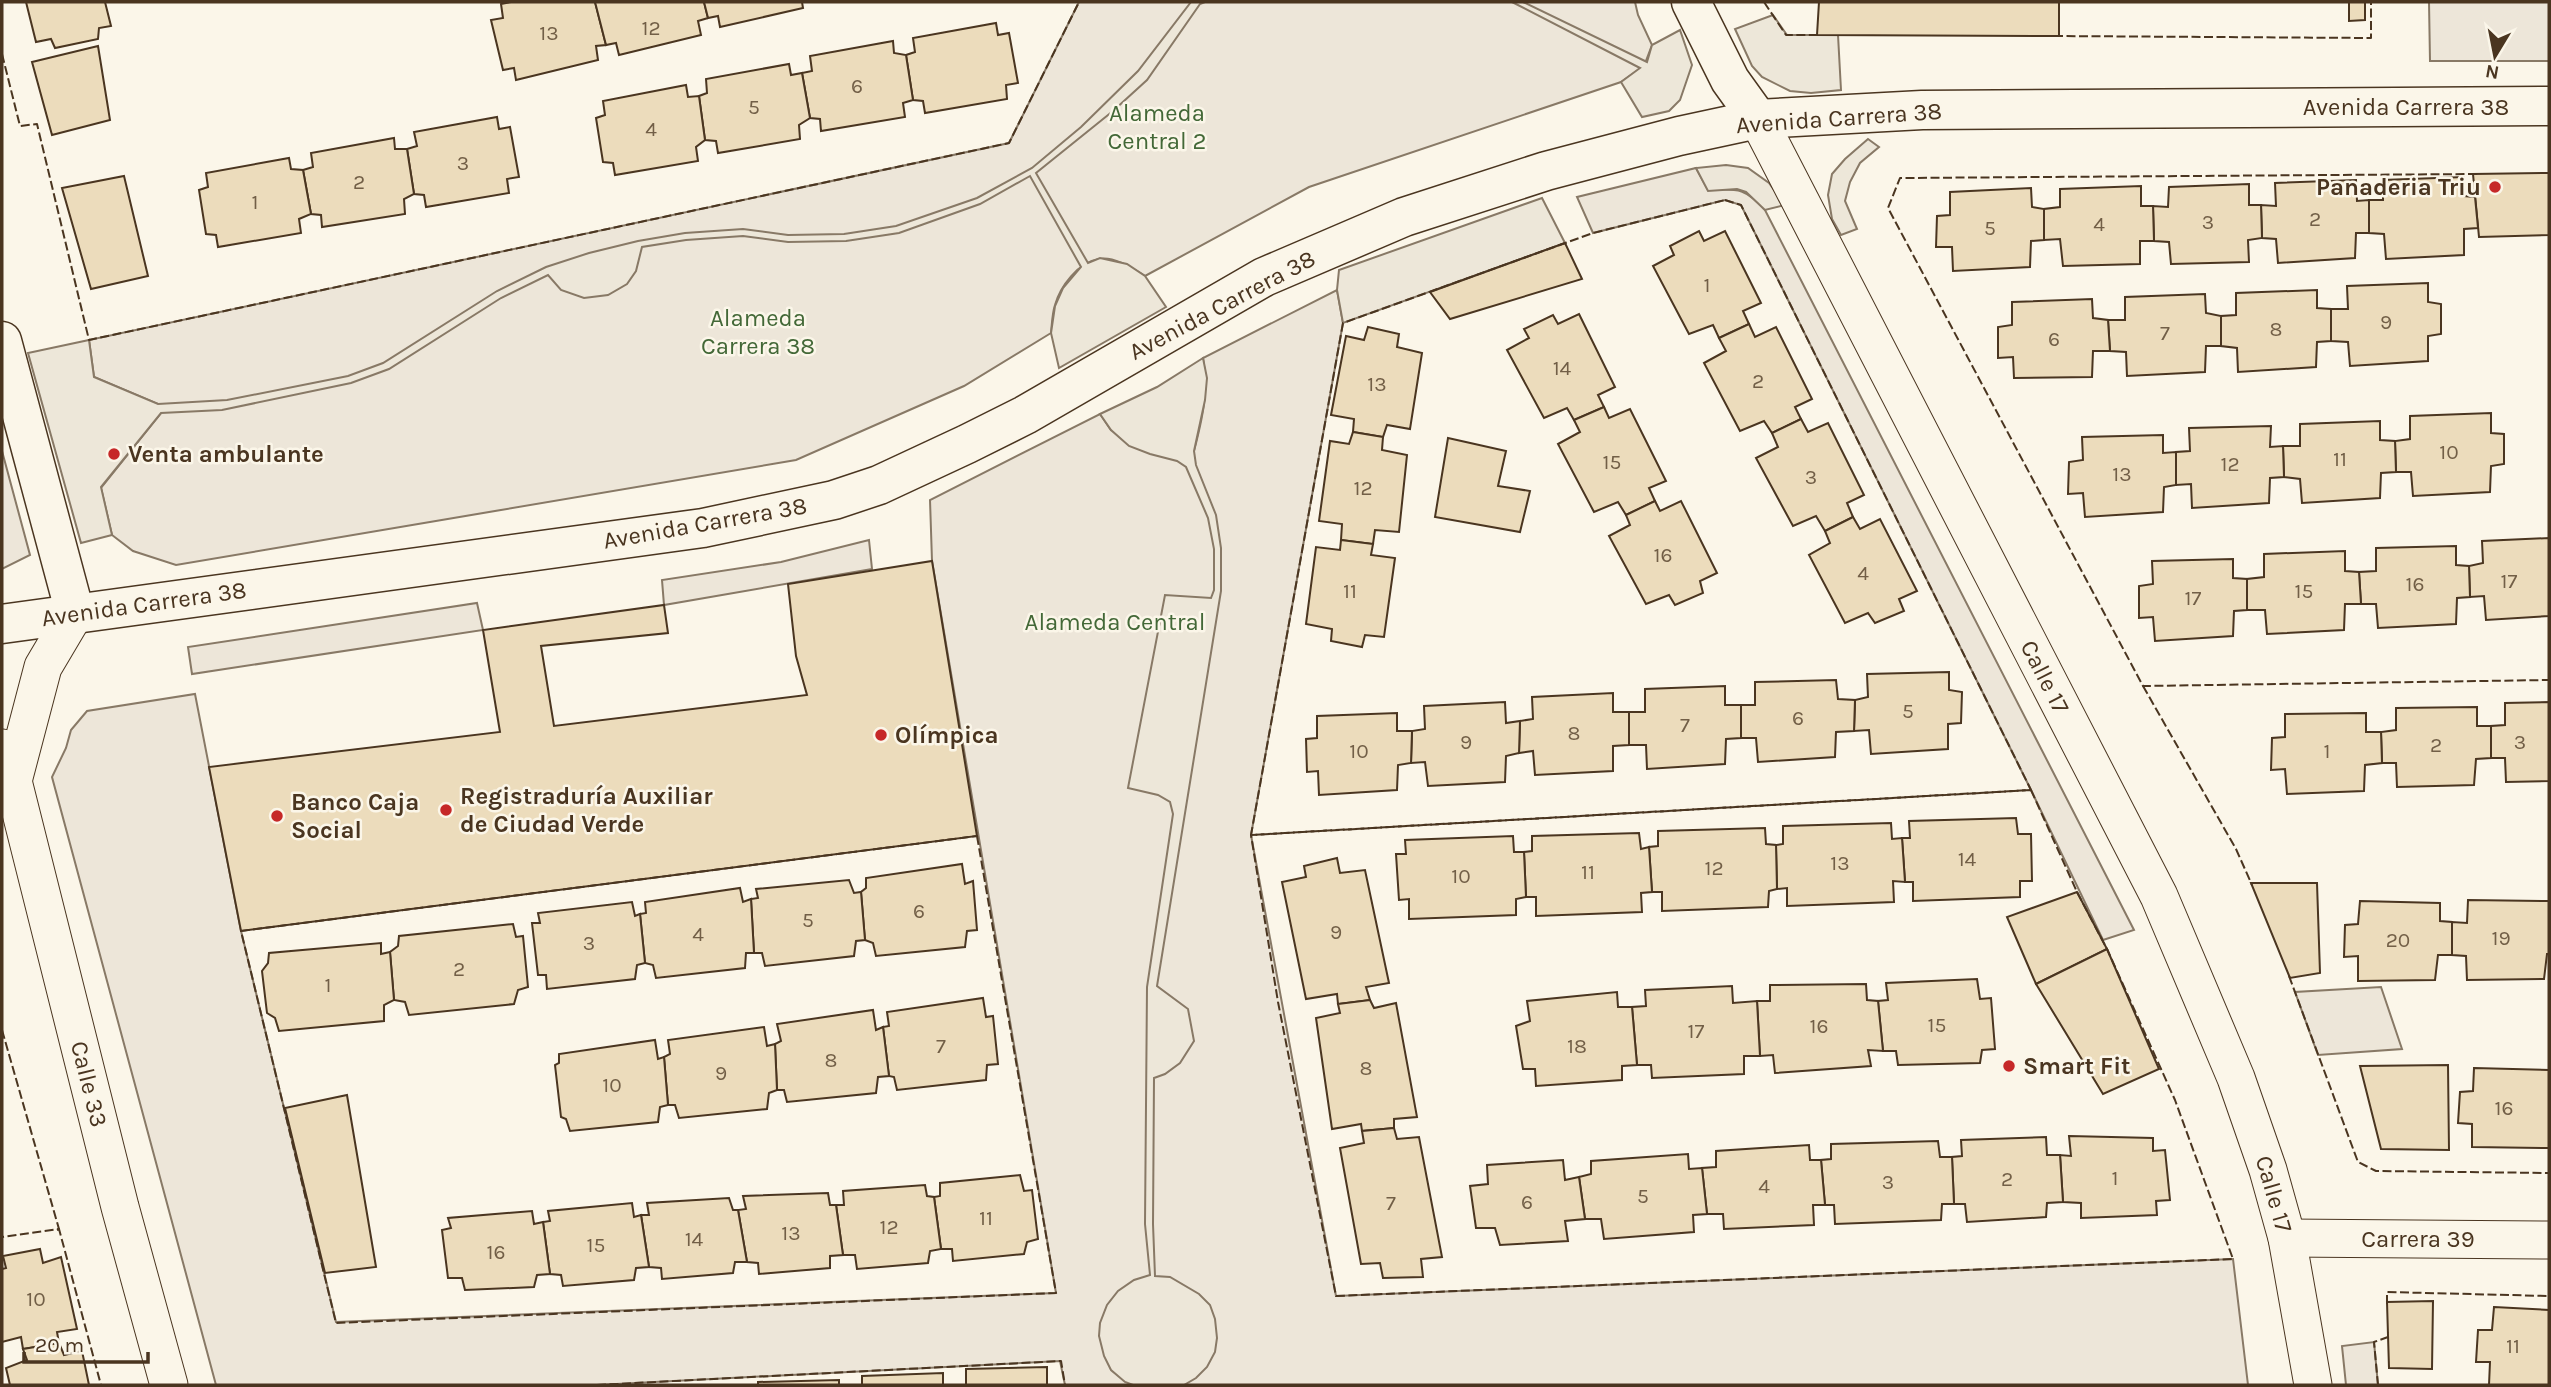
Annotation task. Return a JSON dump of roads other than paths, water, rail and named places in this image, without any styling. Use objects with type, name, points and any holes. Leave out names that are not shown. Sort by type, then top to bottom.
[{"type":"main road","name":"Calle 17","points":[[1691,2],[1730,80],[1758,119]]},
{"type":"main road","name":"Avenida Carrera 38","points":[[2,624],[703,528],[834,499],[880,485],[967,444],[1025,415],[1264,277],[1380,227],[1533,175],[1679,136],[1758,119],[1922,110],[2549,106]]},
{"type":"main road","points":[[2,341],[75,613]]},
{"type":"street","name":"Calle 17","points":[[1758,119],[2159,896],[2236,1078],[2268,1170],[2287,1237],[2313,1385]]},
{"type":"street","name":"Calle 33","points":[[75,613],[43,667],[7,764],[117,1194],[169,1385]]},
{"type":"street","name":"Carrera 39","points":[[2287,1237],[2549,1240]]},
{"type":"place","name":"Panaderia Triu","points":[[2495,187]]},
{"type":"place","name":"Venta ambulante","points":[[114,454]]},
{"type":"place","name":"Olímpica","points":[[881,735]]},
{"type":"place","name":"Registraduría Auxiliar de Ciudad Verde","points":[[446,810]]},
{"type":"place","name":"Banco Caja Social","points":[[277,816]]},
{"type":"place","name":"Smart Fit","points":[[2009,1066]]},
{"type":"park label","name":"Alameda Central 2","points":[[1157,127]]},
{"type":"park label","name":"Alameda Carrera 38","points":[[758,332]]},
{"type":"park label","name":"Alameda Central","points":[[1115,622]]}]
